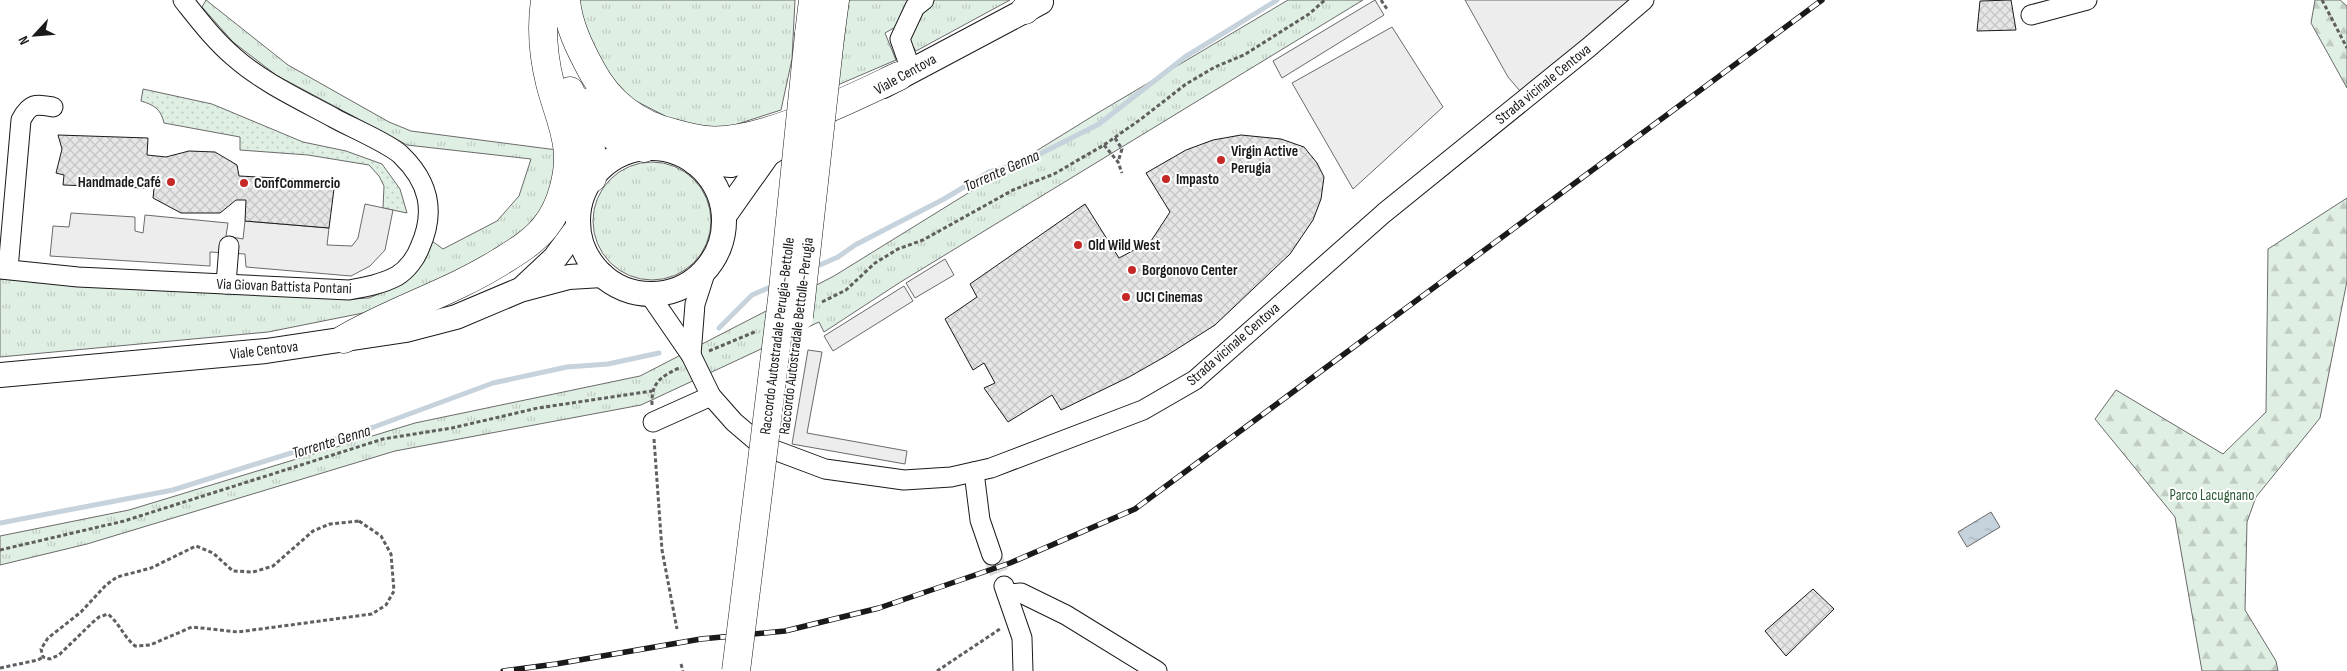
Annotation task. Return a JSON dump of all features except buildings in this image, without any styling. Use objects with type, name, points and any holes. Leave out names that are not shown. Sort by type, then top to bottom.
[{"type":"highway","points":[[344,339],[373,322],[471,280],[522,248],[545,226],[562,195],[568,172],[568,149],[565,128],[546,66],[542,25],[546,0]]},
{"type":"highway","points":[[554,0],[554,46],[561,70],[591,140],[593,158],[592,178]]},
{"type":"highway","points":[[566,0],[567,12],[580,49],[598,82],[611,100],[634,118],[655,129],[679,135],[707,140],[736,138],[768,131],[842,102],[905,73]]},
{"type":"highway","points":[[805,0],[829,19]]},
{"type":"highway","name":"Raccordo Autostradale Perugia-Bettolle","points":[[736,671],[782,299],[829,19],[813,0]]},
{"type":"highway","name":"Raccordo Autostradale Bettolle-Perugia","points":[[755,671],[802,290],[829,19]]},
{"type":"highway","points":[[568,87],[588,111],[615,137],[644,148]]},
{"type":"main road","name":"Viale Centova","points":[[768,154],[905,73],[1035,3]]},
{"type":"main road","points":[[644,148],[662,148],[678,153],[694,162],[709,176],[719,195],[724,216],[720,243],[707,268],[691,282],[671,291],[649,294],[632,292],[616,285],[602,275],[586,253],[578,228],[579,210],[583,193],[592,178],[606,163],[624,152],[644,148]]},
{"type":"main road","points":[[694,162],[731,165],[768,154]]},
{"type":"main road","points":[[724,216],[768,154]]},
{"type":"main road","points":[[520,290],[555,258],[578,228]]},
{"type":"main road","points":[[520,290],[569,277],[602,275]]},
{"type":"main road","name":"Viale Centova","points":[[0,375],[266,351],[406,330],[456,317],[520,290]]},
{"type":"street","name":"Via Giovan Battista Pontani","points":[[4,269],[78,277],[349,290],[374,285],[398,275],[415,259],[427,232],[430,214],[426,193],[420,178],[400,153],[307,104],[265,79],[235,58],[206,29],[183,0]]},
{"type":"street","points":[[905,73],[900,39],[915,7],[924,0]]},
{"type":"street","name":"Strada vicinale Centova","points":[[649,294],[694,358],[711,396],[734,422],[761,445],[825,469],[904,480],[951,477],[991,468],[1143,410],[1195,380],[1384,213],[1588,48],[1644,0]]},
{"type":"street","points":[[2031,15],[2087,0]]},
{"type":"street","points":[[4,269],[21,120],[27,109],[36,104],[53,107]]},
{"type":"street","points":[[226,284],[229,246]]},
{"type":"street","points":[[694,358],[695,304],[707,268]]},
{"type":"street","points":[[653,422],[711,396]]},
{"type":"street","points":[[974,472],[980,520],[992,555]]},
{"type":"street","points":[[1023,671],[1022,638],[1006,590],[1021,593],[1066,615],[1157,671]]},
{"type":"path","points":[[813,306],[846,290],[875,263],[898,249],[923,240],[1013,190],[1054,174],[1104,145],[1186,84],[1215,67],[1244,55],[1310,14],[1325,0]]},
{"type":"path","points":[[1381,0],[1387,9]]},
{"type":"path","points":[[2322,0],[2347,48]]},
{"type":"path","points":[[1115,138],[1122,149],[1118,162]]},
{"type":"path","points":[[1104,145],[1118,162],[1122,173]]},
{"type":"path","points":[[0,550],[124,521],[383,439],[452,428],[538,408],[652,391],[663,375],[694,358],[758,330]]},
{"type":"path","points":[[653,422],[662,550],[677,629]]},
{"type":"path","points":[[0,668],[38,660],[43,657],[50,659],[59,655],[93,622],[99,617],[108,614],[118,622],[123,636],[135,646],[150,645],[192,626],[238,632],[372,614],[386,606],[394,591],[391,554],[381,536],[358,521],[330,524],[313,531],[273,566],[253,572],[233,571],[214,553],[196,546],[151,568],[117,577],[111,581],[82,612],[48,638],[41,649],[43,657]]},
{"type":"path","points":[[937,671],[1015,618]]},
{"type":"path","points":[[681,664],[683,671]]},
{"type":"green space","points":[[206,0],[288,65],[389,122],[411,131],[557,150],[552,187],[539,212],[518,237],[468,271],[363,313],[268,332],[0,357],[0,279],[348,299],[369,298],[390,289],[432,241],[443,249],[497,221],[519,196],[531,159],[407,145],[276,75],[233,42],[202,7]]},
{"type":"green space","points":[[577,0],[795,0],[792,59],[781,110],[725,128],[681,124],[624,95],[586,42]]},
{"type":"green space","points":[[849,0],[1010,0],[916,51],[899,25],[885,33],[896,60],[833,87]]},
{"type":"green space","points":[[1288,0],[1363,0],[899,283],[824,332],[819,322],[641,405],[395,451],[87,544],[0,565],[0,536],[129,510],[415,423],[640,376],[834,276],[1096,114]]},
{"type":"green space","points":[[2315,0],[2340,0],[2347,6],[2347,88],[2311,23]]},
{"type":"green space","points":[[143,89],[212,104],[303,142],[346,151],[382,164],[400,189],[407,213],[383,208],[384,186],[379,176],[369,165],[308,155],[240,150],[240,137],[164,123],[161,114],[156,108],[141,101]]},
{"type":"green space","points":[[652,162],[675,166],[694,179],[707,198],[711,221],[707,244],[694,263],[675,276],[652,280],[629,276],[610,263],[597,244],[593,221],[597,198],[610,179],[629,166]]},
{"type":"green space","name":"Parco Lacugnano","points":[[2347,198],[2347,281],[2320,418],[2256,497],[2247,522],[2245,610],[2276,661],[2278,671],[2202,671],[2175,517],[2095,419],[2116,390],[2223,454],[2266,412],[2268,249]]},
{"type":"shaded area","points":[[1375,0],[1384,15],[1282,78],[1273,61]]},
{"type":"shaded area","points":[[1465,0],[1630,0],[1577,49],[1520,91],[1508,77]]},
{"type":"shaded area","points":[[1392,27],[1443,107],[1353,189],[1292,83]]},
{"type":"shaded area","points":[[365,204],[393,210],[385,250],[370,266],[351,276],[246,267],[245,254],[210,252],[210,266],[50,256],[53,226],[69,227],[71,213],[135,217],[135,231],[143,233],[145,215],[228,223],[226,236],[243,239],[245,221],[329,228],[327,245],[352,246],[358,238]]},
{"type":"shaded area","points":[[945,259],[954,275],[915,298],[906,283]]},
{"type":"shaded area","points":[[904,286],[913,301],[833,351],[824,336]]},
{"type":"shaded area","points":[[808,350],[822,352],[807,433],[907,451],[905,464],[792,444]]},
{"type":"water","points":[[1991,512],[2000,527],[1967,547],[1958,532]]},
{"type":"waterway","name":"Torrente Genna","points":[[813,268],[838,257],[855,245],[944,199],[989,172],[1024,162],[1099,124],[1185,57],[1277,0]]},
{"type":"waterway","name":"Torrente Genna","points":[[719,328],[752,295],[775,285]]},
{"type":"waterway","name":"Torrente Genna","points":[[0,523],[173,490],[374,427],[493,383],[567,367],[608,364],[659,353]]},
{"type":"tunnel","points":[[992,555],[1004,586]]},
{"type":"railway","points":[[503,671],[556,664],[701,639],[785,631],[879,608],[1010,563],[1135,509],[1822,0]]},
{"type":"place","name":"Virgin Active Perugia","points":[[1221,160]]},
{"type":"place","name":"Impasto","points":[[1166,179]]},
{"type":"place","name":"Handmade Café","points":[[171,182]]},
{"type":"place","name":"ConfCommercio","points":[[244,183]]},
{"type":"place","name":"Old Wild West","points":[[1078,245]]},
{"type":"place","name":"Borgonovo Center","points":[[1132,270]]},
{"type":"place","name":"UCI Cinemas","points":[[1126,297]]}]
